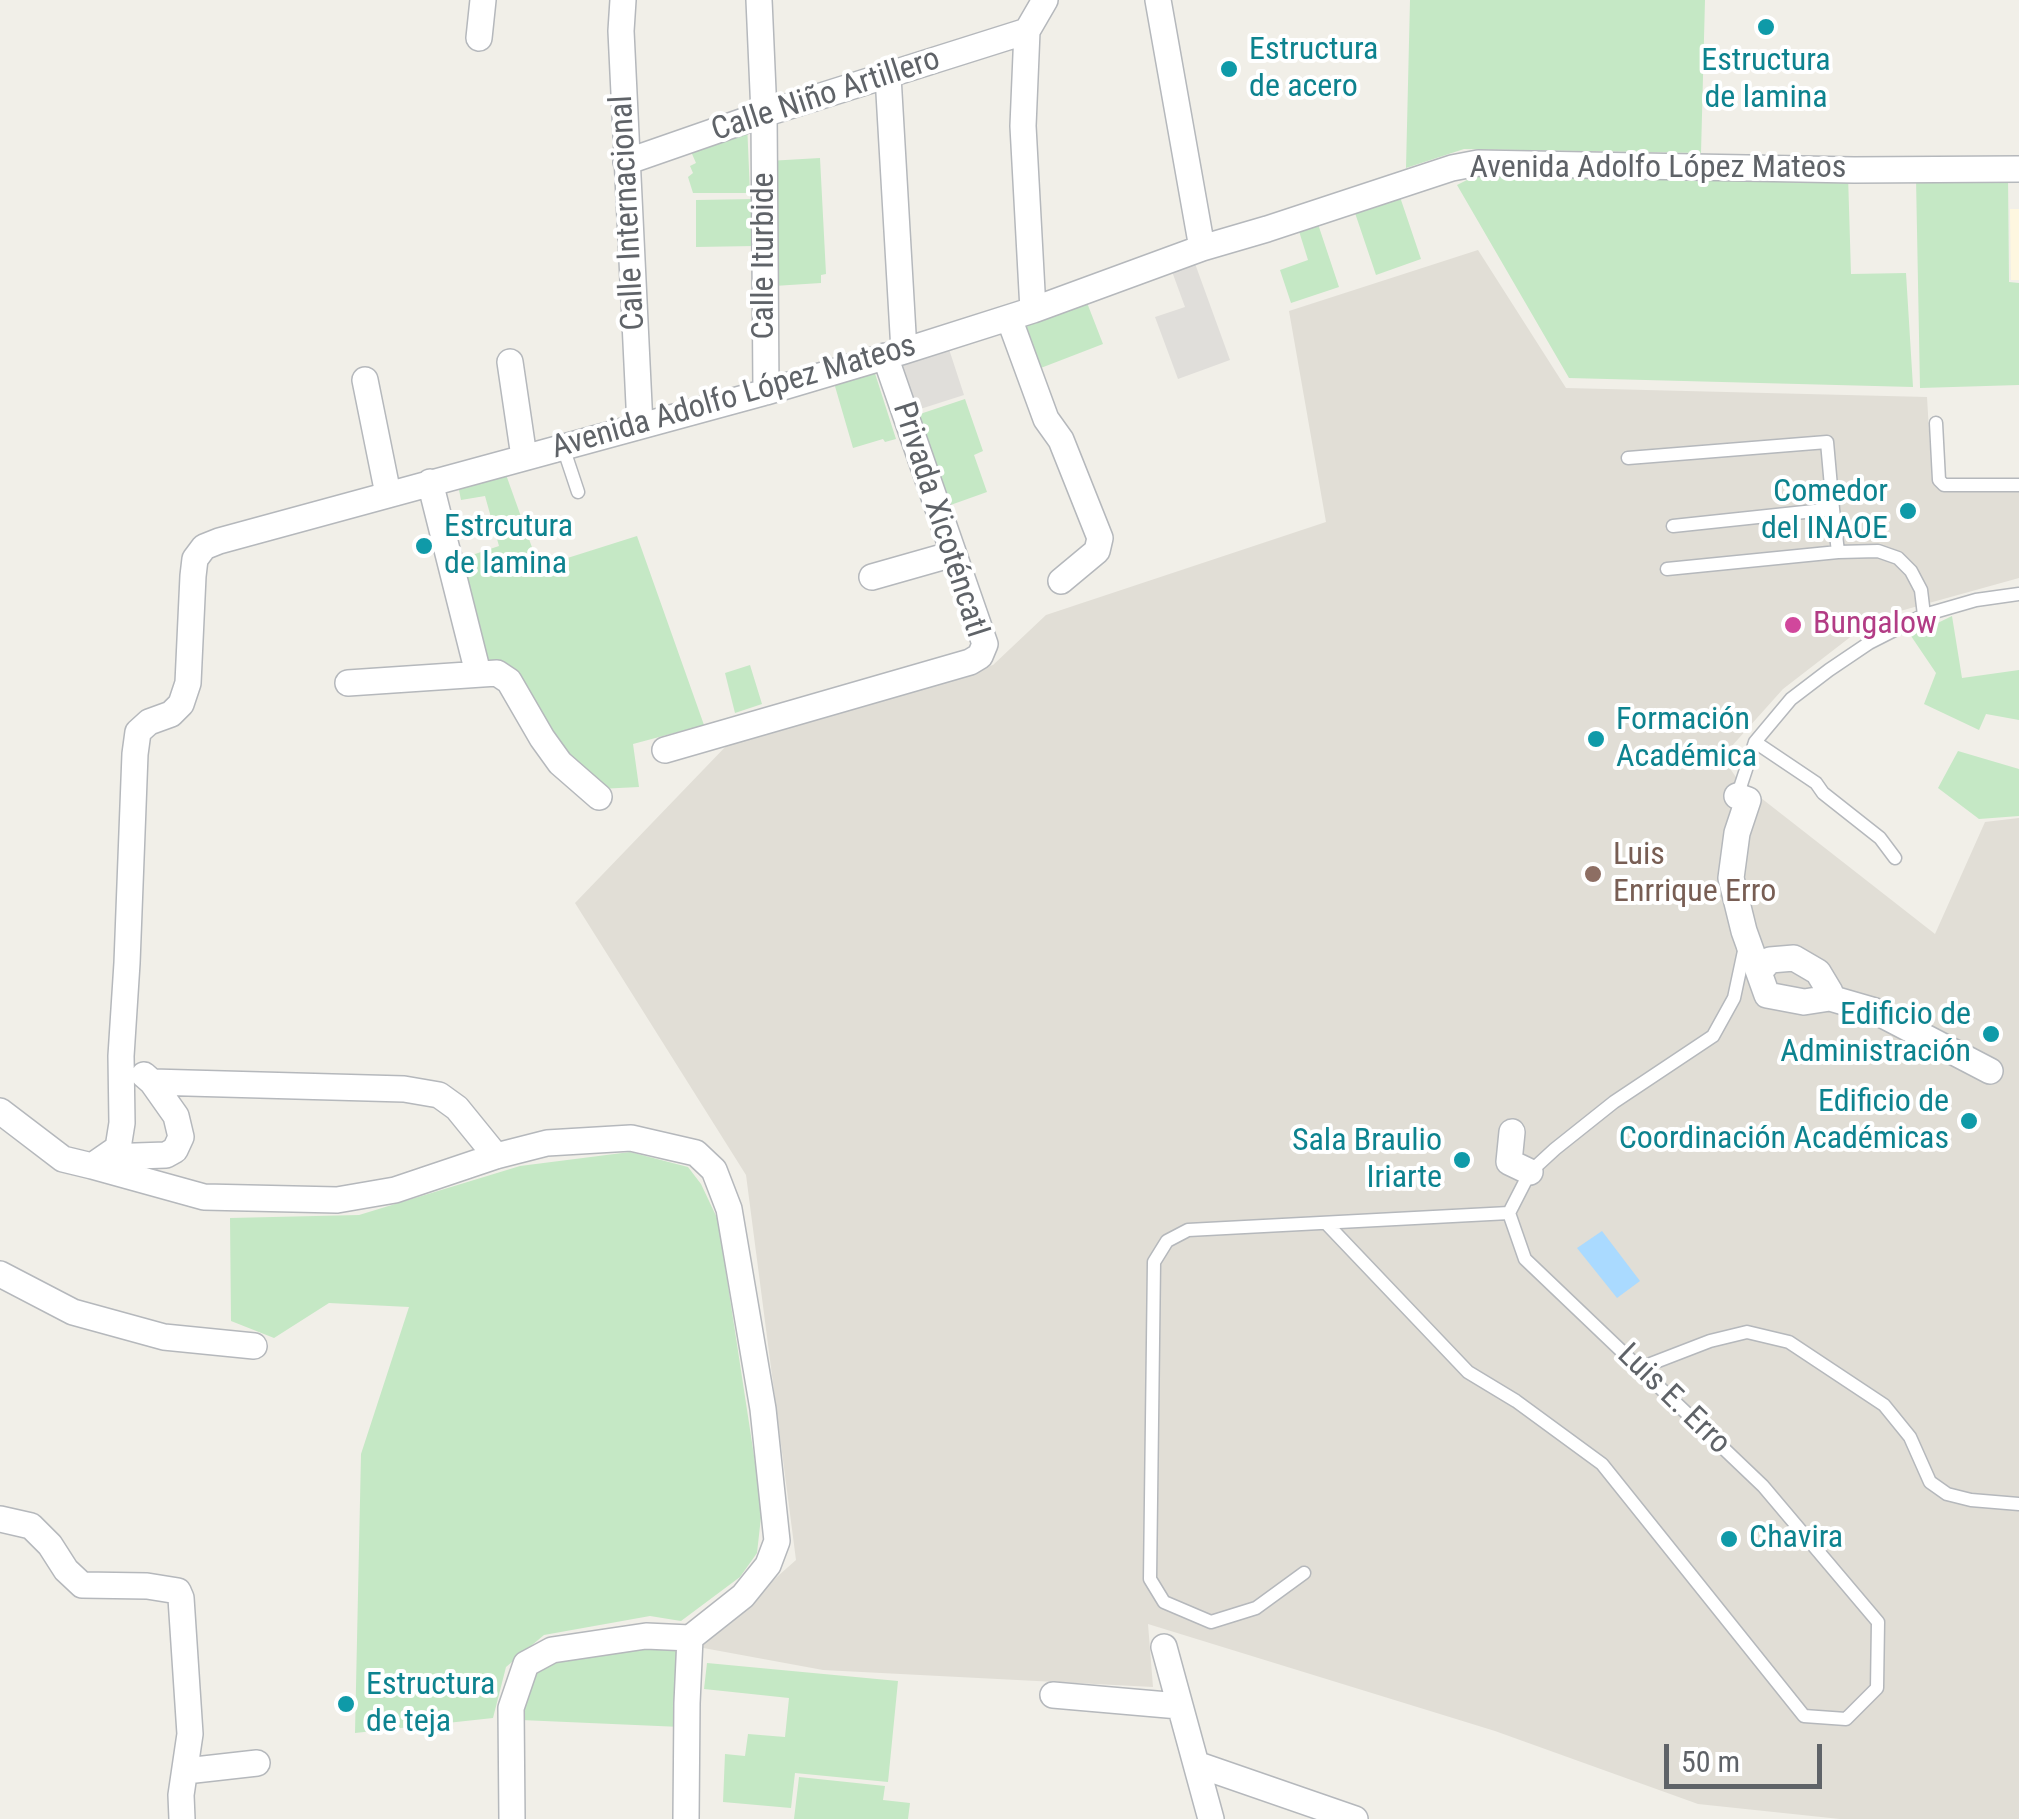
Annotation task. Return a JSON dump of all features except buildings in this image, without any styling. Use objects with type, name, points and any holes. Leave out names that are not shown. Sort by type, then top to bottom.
[{"type":"street","points":[[480,38],[483,0]]},
{"type":"street","name":"Calle Internacional","points":[[623,0],[626,162],[640,426]]},
{"type":"street","name":"Calle Iturbide","points":[[760,0],[766,392]]},
{"type":"street","points":[[1044,0],[1027,31],[1021,314],[1046,420],[1061,440],[1100,538],[1097,551],[1061,581]]},
{"type":"street","points":[[1158,0],[1202,248]]},
{"type":"street","name":"Calle Niño Artillero","points":[[626,162],[1027,31]]},
{"type":"street","name":"Privada Xicoténcatl","points":[[665,750],[952,667],[980,656],[984,644],[894,354],[888,76]]},
{"type":"street","name":"Avenida Adolfo López Mateos","points":[[99,1162],[118,1148],[122,1123],[121,1056],[136,743],[138,732],[150,722],[172,714],[181,704],[188,683],[195,559],[204,547],[894,354],[1021,314],[1202,248],[1452,168],[1478,163],[2019,169]]},
{"type":"street","points":[[510,362],[524,457]]},
{"type":"street","points":[[365,380],[388,494]]},
{"type":"street","points":[[430,482],[478,673]]},
{"type":"street","points":[[872,577],[954,554]]},
{"type":"street","points":[[348,683],[497,673],[509,682],[560,762],[599,797]]},
{"type":"street","points":[[1737,796],[1748,800],[1731,878],[1752,958],[1767,995],[1804,1002],[1830,998],[1875,1011],[1990,1071]]},
{"type":"street","points":[[1752,958],[1794,958],[1818,972],[1830,998]]},
{"type":"street","points":[[0,1111],[64,1159],[99,1162],[166,1156],[176,1150],[181,1137],[176,1116],[152,1082],[121,1056]]},
{"type":"street","points":[[152,1082],[404,1089],[438,1095],[457,1108],[496,1156]]},
{"type":"street","points":[[1512,1132],[1508,1162],[1530,1172]]},
{"type":"street","points":[[99,1162],[204,1197],[337,1200],[396,1190],[548,1143],[631,1138],[696,1153],[714,1170],[729,1209],[763,1409],[776,1541],[768,1566],[743,1596],[690,1638],[646,1636],[552,1650],[526,1664],[512,1708],[512,1819]]},
{"type":"street","points":[[0,1274],[74,1312],[164,1338],[254,1346]]},
{"type":"street","points":[[0,1519],[31,1526],[82,1585],[178,1590],[190,1734],[180,1795],[182,1819]]},
{"type":"street","points":[[686,1819],[690,1638]]},
{"type":"street","points":[[1164,1646],[1211,1819]]},
{"type":"street","points":[[1053,1695],[1179,1706]]},
{"type":"street","points":[[186,1771],[257,1763]]},
{"type":"street","points":[[1196,1764],[1354,1819]]},
{"type":"lane","points":[[1936,422],[1939,480],[1944,485],[2019,485]]},
{"type":"lane","points":[[1628,458],[1828,442],[1838,552]]},
{"type":"lane","points":[[562,447],[578,492]]},
{"type":"lane","points":[[1672,526],[1833,509]]},
{"type":"lane","points":[[1666,569],[1878,551],[1898,558],[1912,571],[1921,590],[1924,615]]},
{"type":"lane","points":[[1737,796],[1755,742],[1792,700],[1829,670],[1869,642],[1924,615],[1976,600],[2019,594]]},
{"type":"lane","points":[[1755,742],[1816,784],[1880,838],[1895,858]]},
{"type":"lane","points":[[1304,1573],[1256,1608],[1211,1622],[1164,1602],[1150,1580],[1154,1262],[1167,1241],[1188,1230],[1510,1214],[1530,1172],[1555,1148],[1614,1102],[1712,1036],[1752,958],[1794,950]]},
{"type":"lane","name":"Luis E. Erro","points":[[1326,1223],[1468,1372],[1602,1464],[1804,1716],[1846,1718],[1877,1688],[1878,1622],[1763,1486],[1525,1259],[1510,1214]]},
{"type":"lane","points":[[1640,1368],[1710,1341],[1747,1332],[1789,1342],[1884,1405],[1910,1437],[1930,1482],[1947,1494],[2019,1504]]},
{"type":"shaded area","points":[[2010,209],[2019,209],[2019,280],[2011,280]]},
{"type":"shaded area","points":[[1478,250],[1566,388],[1927,397],[1932,482],[2019,486],[2019,578],[1875,618],[1783,689],[1722,757],[1738,780],[1935,934],[1985,822],[2019,818],[2019,1819],[1840,1819],[1698,1804],[1495,1731],[1148,1624],[1153,1687],[823,1670],[698,1647],[796,1560],[746,1175],[575,903],[729,743],[993,665],[1046,615],[1326,522],[1289,311]]},
{"type":"shaded area","points":[[1193,258],[1230,360],[1178,379],[1155,317],[1185,307],[1170,266]]},
{"type":"shaded area","points":[[947,343],[964,395],[914,411],[897,359]]},
{"type":"green space","points":[[1410,0],[1705,0],[1701,153],[1464,149],[1406,168]]},
{"type":"green space","points":[[747,123],[750,193],[693,193],[688,177],[693,173],[690,166],[696,163],[689,147]]},
{"type":"green space","points":[[820,158],[826,274],[821,275],[821,283],[774,286],[768,161]]},
{"type":"green space","points":[[1485,171],[1848,175],[1851,274],[1906,273],[1913,387],[1569,378],[1457,185]]},
{"type":"green space","points":[[2008,175],[2009,282],[2019,283],[2019,385],[1920,388],[1916,178]]},
{"type":"green space","points":[[1399,194],[1421,259],[1376,275],[1354,210]]},
{"type":"green space","points":[[755,199],[755,246],[696,247],[696,200]]},
{"type":"green space","points":[[1317,221],[1339,287],[1291,303],[1280,270],[1308,260],[1298,228]]},
{"type":"green space","points":[[1084,295],[1103,344],[1033,371],[1014,321]]},
{"type":"green space","points":[[872,364],[896,439],[853,448],[832,376]]},
{"type":"green space","points":[[965,399],[983,451],[974,455],[987,492],[945,507],[914,416]]},
{"type":"green space","points":[[504,469],[539,567],[637,536],[704,725],[633,744],[639,787],[599,789],[480,668],[460,559],[499,546],[485,496],[461,500],[457,480]]},
{"type":"green space","points":[[1952,616],[1962,678],[2019,670],[2019,720],[1986,714],[1979,730],[1924,704],[1936,673],[1911,636]]},
{"type":"green space","points":[[750,665],[762,704],[735,713],[725,673]]},
{"type":"green space","points":[[1958,751],[2019,769],[2019,816],[1979,819],[1938,788]]},
{"type":"green space","points":[[630,1152],[688,1167],[718,1220],[762,1508],[757,1553],[740,1577],[681,1621],[650,1616],[544,1635],[506,1667],[493,1718],[355,1733],[361,1454],[409,1307],[329,1303],[274,1338],[231,1321],[230,1218],[359,1215],[520,1166]]},
{"type":"green space","points":[[684,1644],[681,1727],[521,1720],[529,1666],[555,1654]]},
{"type":"green space","points":[[707,1663],[898,1681],[888,1782],[795,1773],[791,1808],[723,1802],[725,1754],[745,1756],[748,1734],[785,1737],[789,1698],[704,1689]]},
{"type":"green space","points":[[799,1777],[885,1786],[883,1800],[910,1803],[908,1819],[794,1819]]},
{"type":"water","points":[[1602,1231],[1640,1281],[1617,1298],[1577,1248]]},
{"type":"place","name":"Estructura de lamina","points":[[1766,27]]},
{"type":"place","name":"Estructura de acero","points":[[1229,69]]},
{"type":"place","name":"Comedor del INAOE","points":[[1908,511]]},
{"type":"place","name":"Estrcutura de lamina","points":[[424,546]]},
{"type":"place","name":"Bungalow","points":[[1793,625]]},
{"type":"place","name":"Formación Académica","points":[[1596,739]]},
{"type":"place","name":"Luis Enrrique Erro","points":[[1593,874]]},
{"type":"place","name":"Edificio de Administración","points":[[1991,1034]]},
{"type":"place","name":"Edificio de Coordinación Académicas","points":[[1969,1121]]},
{"type":"place","name":"Sala Braulio Iriarte","points":[[1462,1160]]},
{"type":"place","name":"Chavira","points":[[1729,1539]]},
{"type":"place","name":"Estructura de teja","points":[[346,1704]]}]
